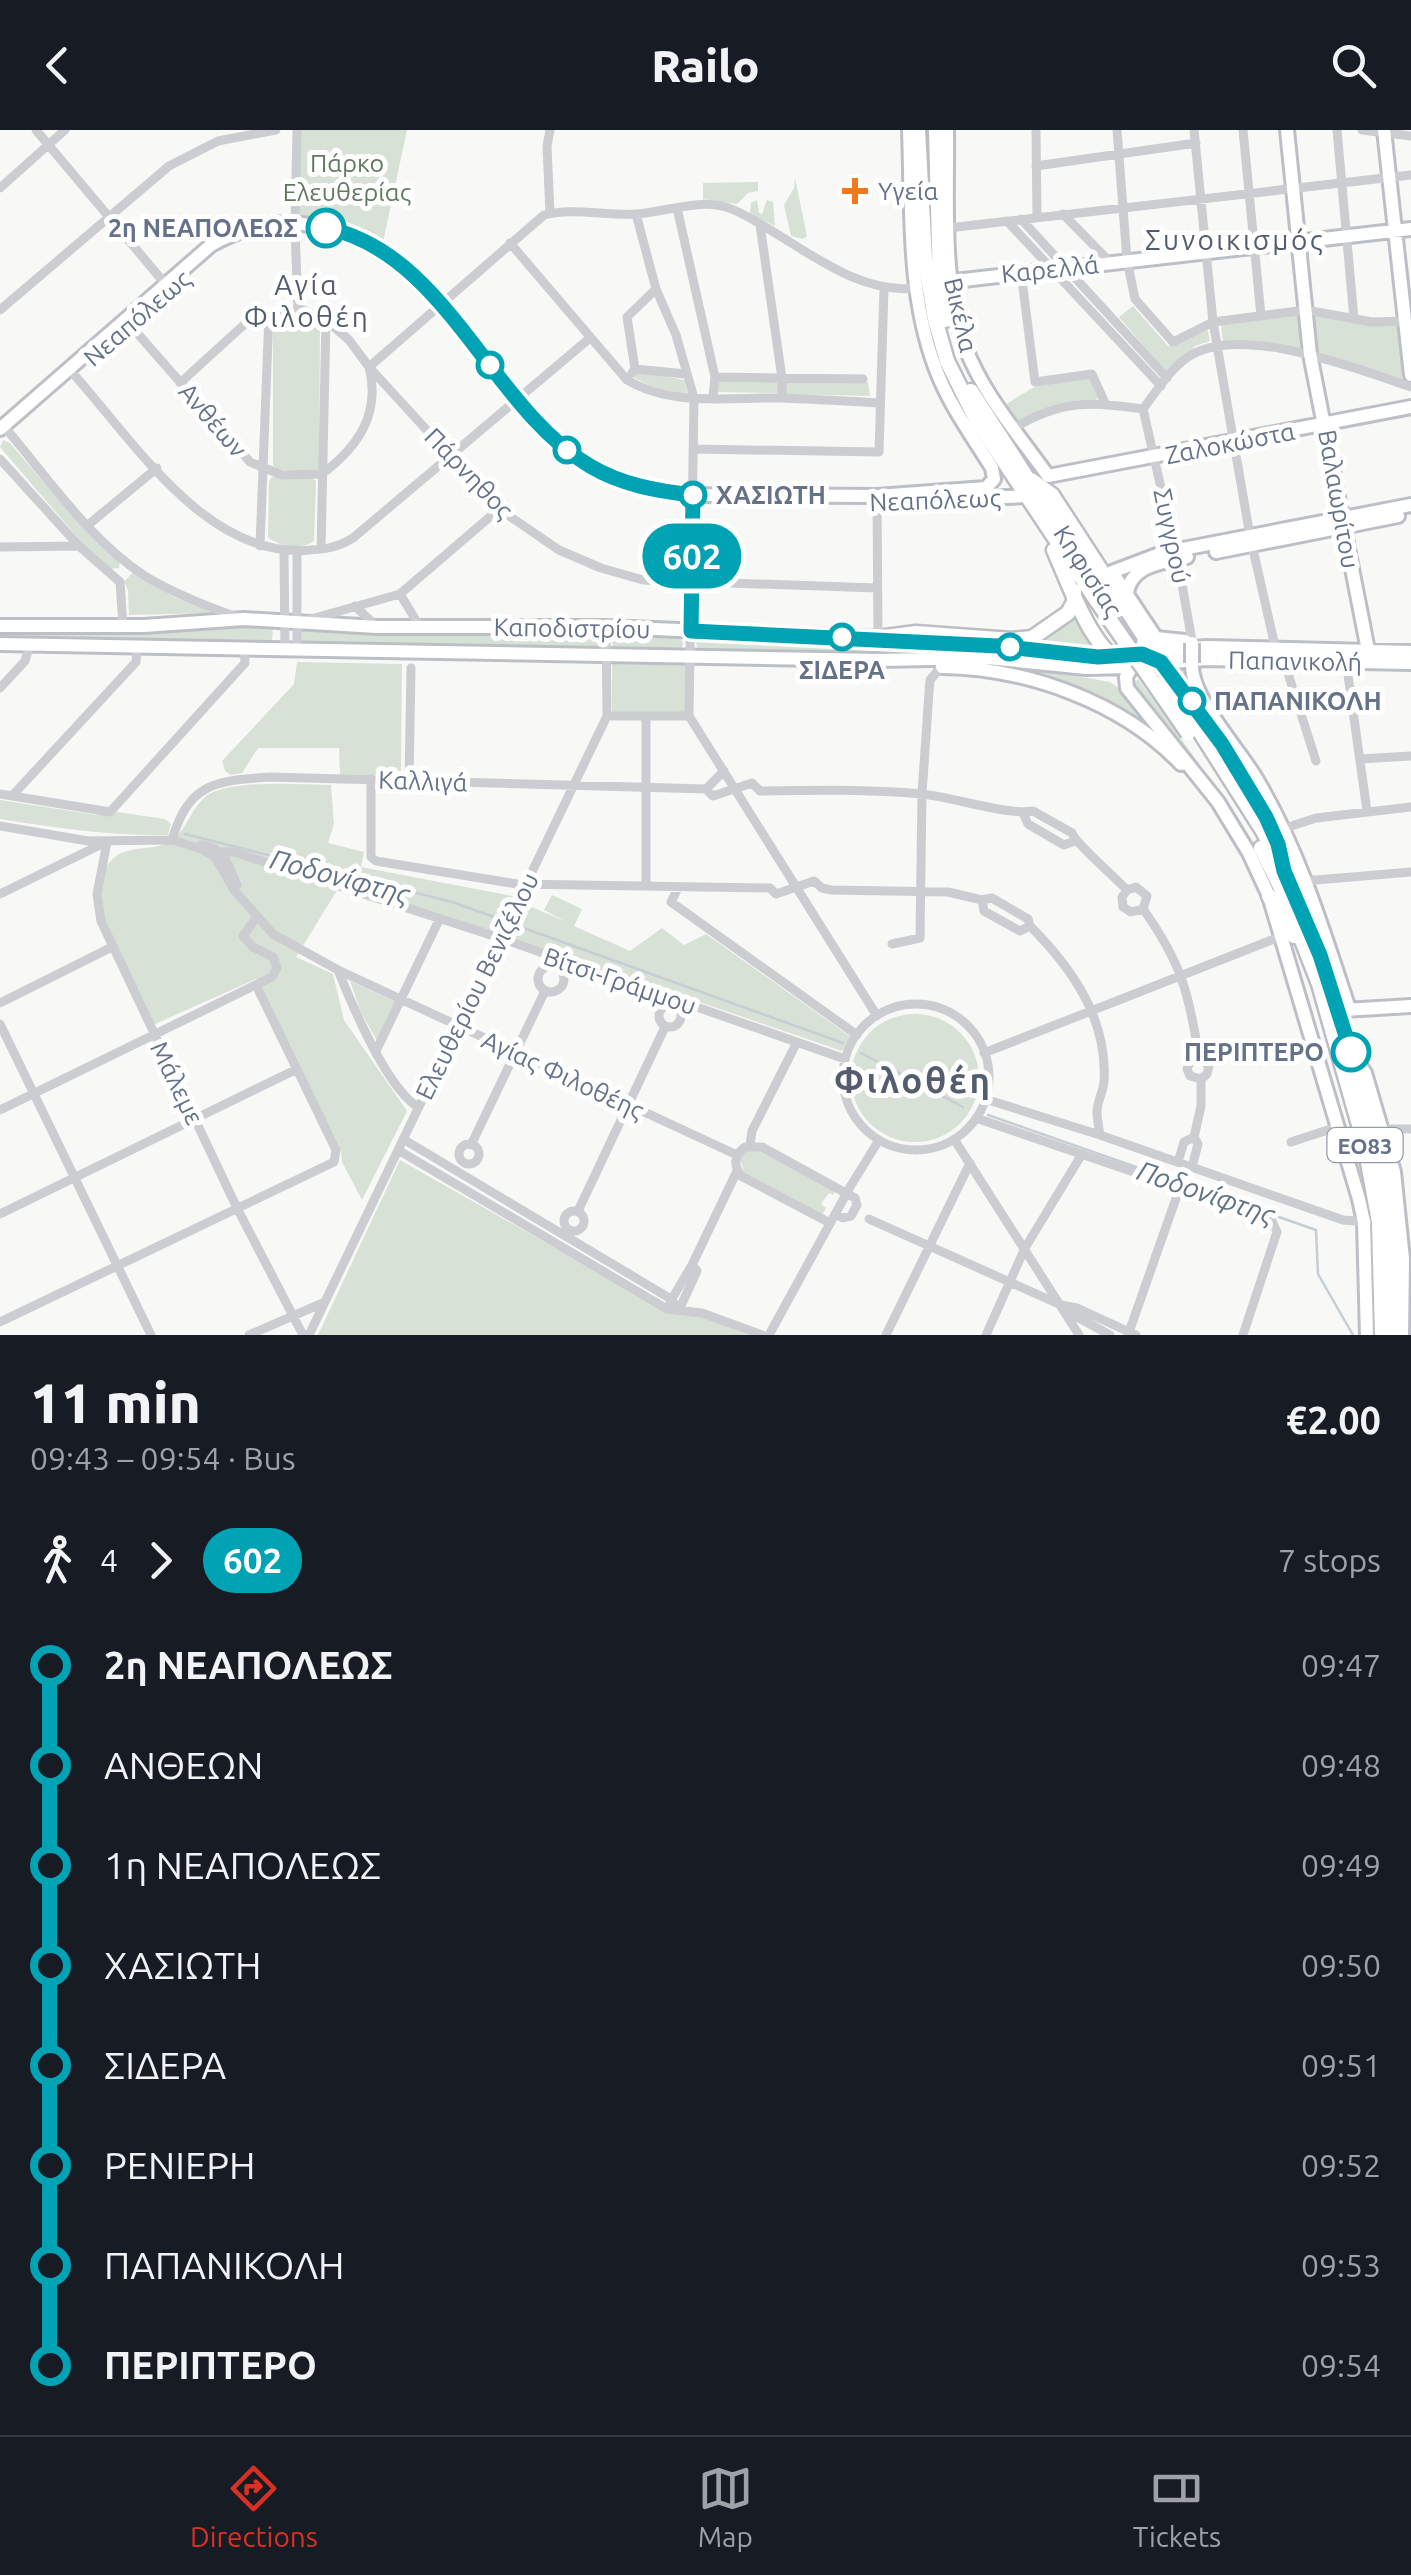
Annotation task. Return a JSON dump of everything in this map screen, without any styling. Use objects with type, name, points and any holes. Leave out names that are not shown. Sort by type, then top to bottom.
[{"type":"main road","name":"Κηφισίας","points":[[918,130],[920,190],[939,333],[953,376],[1029,500],[1250,809],[1284,871],[1343,1010],[1351,1052],[1379,1136],[1391,1221],[1394,1335]]},
{"type":"main road","name":"Κηφισίας","points":[[940,131],[934,284],[962,372],[1100,598]]},
{"type":"main road","points":[[1026,477],[1052,495],[1164,656],[1257,800],[1278,844],[1284,871]]},
{"type":"main road","points":[[1029,500],[1100,645],[1110,657],[1131,667]]},
{"type":"main road","points":[[1074,526],[1112,572]]},
{"type":"main road","points":[[878,638],[916,633],[1032,638],[1068,613],[1074,602],[1074,590]]},
{"type":"main road","points":[[1150,638],[1142,654],[1164,656]]},
{"type":"main road","points":[[1178,682],[1178,668],[1191,663]]},
{"type":"main road","name":"Κηφισίας","points":[[1193,730],[1284,894],[1332,1027],[1365,1146],[1382,1335]]},
{"type":"main road","points":[[1269,896],[1310,962]]},
{"type":"main road","points":[[1338,976],[1343,1010]]},
{"type":"main road","points":[[1393,1306],[1402,1290]]},
{"type":"street","points":[[36,130],[166,286]]},
{"type":"street","points":[[1,185],[64,130]]},
{"type":"street","points":[[0,310],[150,180],[194,151],[248,133],[276,130]]},
{"type":"street","points":[[297,130],[298,310]]},
{"type":"street","points":[[550,130],[550,213]]},
{"type":"street","points":[[322,474],[358,441],[370,415],[373,391],[369,367],[510,243],[550,213],[636,214],[697,203],[715,205],[734,210],[816,258],[884,288],[934,284],[909,130]]},
{"type":"street","points":[[1036,130],[1036,218]]},
{"type":"street","points":[[1117,130],[1127,260],[1135,299],[1174,342],[1213,322],[1306,310],[1354,319],[1408,321]]},
{"type":"street","points":[[1194,130],[1216,344],[1251,541],[1274,642]]},
{"type":"street","points":[[1243,130],[1261,316]]},
{"type":"street","name":"Βαλαωρίτου","points":[[1287,130],[1310,354],[1367,644]]},
{"type":"street","points":[[1336,130],[1354,319]]},
{"type":"street","points":[[1362,130],[1411,136]]},
{"type":"street","name":"Βικέλα","points":[[940,131],[948,228],[934,284],[975,368],[1048,476]]},
{"type":"street","points":[[1384,131],[1411,375]]},
{"type":"street","points":[[1036,166],[1196,143]]},
{"type":"street","points":[[948,228],[1411,174]]},
{"type":"street","points":[[677,208],[714,377],[713,398]]},
{"type":"street","points":[[636,214],[656,290],[676,335],[694,398],[690,716],[877,1016]]},
{"type":"street","points":[[1063,214],[1110,262]]},
{"type":"street","points":[[1021,219],[1058,268]]},
{"type":"street","points":[[1007,221],[1058,268],[1164,382]]},
{"type":"street","name":"Νεαπόλεως","points":[[2,429],[220,240],[265,224],[295,225],[337,230],[372,244],[407,270],[553,447],[584,470],[636,494],[693,499],[1029,500]]},
{"type":"street","points":[[760,226],[782,398]]},
{"type":"street","name":"Καρελλά","points":[[934,284],[1411,229]]},
{"type":"street","points":[[510,243],[628,380],[662,396],[880,403]]},
{"type":"street","points":[[1020,272],[1035,382],[1092,374],[1105,403]]},
{"type":"street","name":"Νεαπόλεως","points":[[877,500],[980,488],[991,484],[994,476],[935,368],[934,284]]},
{"type":"street","points":[[693,448],[879,452],[884,288]]},
{"type":"street","points":[[628,380],[636,369],[627,317],[656,290]]},
{"type":"street","name":"Πάρνηθος","points":[[180,383],[248,322],[298,310],[326,320],[349,340],[499,509],[558,550],[642,580],[877,588]]},
{"type":"street","points":[[260,546],[270,314]]},
{"type":"street","points":[[321,549],[326,320]]},
{"type":"street","name":"Ανθέων","points":[[127,321],[240,452],[262,468],[282,475],[322,474]]},
{"type":"street","points":[[71,371],[206,517],[260,546],[284,552],[321,549],[354,538],[590,338]]},
{"type":"street","points":[[1014,428],[1040,413],[1078,402],[1143,409],[1188,357],[1216,344],[1310,354],[1411,387]]},
{"type":"street","points":[[636,369],[686,374]]},
{"type":"street","points":[[714,377],[862,379]]},
{"type":"street","name":"Ζαλοκώστα","points":[[1048,476],[1411,408]]},
{"type":"street","name":"Συγγρού","points":[[1143,409],[1176,555],[1192,642],[1191,663]]},
{"type":"street","points":[[2,429],[88,525],[134,568],[195,600],[244,619]]},
{"type":"street","points":[[0,459],[79,546],[120,582],[124,626]]},
{"type":"street","points":[[88,525],[157,468]]},
{"type":"street","points":[[877,500],[878,638]]},
{"type":"street","points":[[1112,572],[1411,505]]},
{"type":"street","points":[[295,620],[400,594],[499,509]]},
{"type":"street","points":[[1342,523],[1411,514]]},
{"type":"street","points":[[0,547],[79,546]]},
{"type":"street","points":[[291,650],[297,551]]},
{"type":"street","points":[[284,552],[295,620]]},
{"type":"street","points":[[1127,595],[1128,585],[1138,572],[1176,555]]},
{"type":"street","points":[[120,582],[134,568]]},
{"type":"street","name":"Κηφισίας","points":[[1112,572],[1150,638]]},
{"type":"street","points":[[400,594],[420,627]]},
{"type":"street","points":[[356,606],[377,627]]},
{"type":"street","name":"Καποδιστρίου","points":[[0,626],[295,620],[377,627],[606,628],[878,638],[1110,657],[1142,654]]},
{"type":"street","name":"Ελευθερίου Βενιζέλου","points":[[306,1335],[606,716],[606,628]]},
{"type":"street","points":[[1150,638],[1367,644],[1381,651]]},
{"type":"street","name":"Καποδιστρίου","points":[[0,644],[878,660],[988,658],[1086,668],[1131,667]]},
{"type":"street","points":[[0,688],[25,661],[30,644]]},
{"type":"street","points":[[12,796],[136,662],[136,647]]},
{"type":"street","points":[[1164,656],[1206,647],[1411,652]]},
{"type":"street","points":[[0,794],[110,812],[245,663],[244,649]]},
{"type":"street","points":[[1130,693],[1126,677],[1142,654]]},
{"type":"street","name":"Παπανικολή","points":[[1131,667],[1164,656],[1191,663],[1286,667],[1347,668],[1405,663]]},
{"type":"street","points":[[878,660],[901,666],[990,670],[1069,692],[1118,715],[1174,757],[1218,802]]},
{"type":"street","points":[[1191,663],[1194,686],[1263,790],[1282,829],[1338,976]]},
{"type":"street","name":"Παπανικολή","points":[[1191,663],[1405,663]]},
{"type":"street","points":[[892,944],[920,938],[922,794],[930,680],[941,666]]},
{"type":"street","points":[[1286,667],[1316,761]]},
{"type":"street","points":[[408,781],[411,668]]},
{"type":"street","points":[[1086,668],[1111,676],[1130,693],[1218,802],[1269,896],[1337,1127],[1372,1222],[1367,1335]]},
{"type":"street","points":[[1347,668],[1367,811]]},
{"type":"street","points":[[606,716],[690,716]]},
{"type":"street","points":[[646,716],[646,886]]},
{"type":"street","points":[[1360,759],[1411,756]]},
{"type":"street","points":[[706,790],[724,771]]},
{"type":"street","name":"Καλλιγά","points":[[172,840],[187,804],[214,784],[270,778],[706,790],[715,796],[752,784],[760,791],[922,794],[972,801],[1024,815],[1026,823],[1064,845],[1075,841],[1104,864],[1126,890]]},
{"type":"street","points":[[372,780],[371,857],[376,861],[526,884],[770,888]]},
{"type":"street","points":[[746,806],[760,791]]},
{"type":"street","points":[[1282,829],[1316,818],[1411,807]]},
{"type":"street","points":[[0,826],[89,846]]},
{"type":"street","points":[[0,894],[89,846],[107,842],[172,840],[213,846],[219,855]]},
{"type":"street","name":"Μάλεμε","points":[[107,842],[97,894],[112,947],[237,1208],[291,1315],[306,1335]]},
{"type":"street","name":"Βίτσι-Γράμμου","points":[[219,855],[234,852],[500,938],[556,963],[846,1059]]},
{"type":"street","name":"Αγίας Φιλοθέης","points":[[219,855],[240,898],[256,918],[289,944],[737,1155]]},
{"type":"street","points":[[786,871],[770,882],[776,894],[814,881],[822,888],[948,892],[982,900],[992,898],[1027,918],[1072,974],[1092,1010],[1102,1050],[1104,1084],[1096,1114],[1100,1135]]},
{"type":"street","points":[[1304,881],[1411,872]]},
{"type":"street","name":"Καλλιγά","points":[[1136,887],[1145,893],[1143,909],[1136,913],[1126,910],[1122,902],[1126,890],[1136,887]]},
{"type":"street","points":[[678,888],[670,902],[857,1035]]},
{"type":"street","points":[[806,902],[822,888]]},
{"type":"street","name":"Καλλιγά","points":[[1143,909],[1183,975],[1199,1057],[1209,1066],[1201,1079]]},
{"type":"street","points":[[0,1110],[272,977],[277,968],[272,957],[252,947],[243,936],[256,918]]},
{"type":"street","points":[[376,1051],[439,920]]},
{"type":"street","points":[[984,1052],[1282,936]]},
{"type":"street","points":[[0,1003],[112,947]]},
{"type":"street","points":[[556,963],[563,984],[557,990],[545,990],[538,980],[540,972],[556,963]]},
{"type":"street","points":[[338,970],[376,1051],[408,1099],[418,1107]]},
{"type":"street","points":[[0,1322],[334,1162],[336,1150],[256,985]]},
{"type":"street","points":[[472,1145],[545,990]]},
{"type":"street","points":[[676,1003],[681,1021],[666,1027],[660,1022],[661,1010],[676,1003]]},
{"type":"street","points":[[909,1005],[942,1009],[968,1027],[984,1052],[989,1076],[985,1099],[976,1118],[954,1139],[935,1147],[898,1148],[879,1140],[859,1124],[843,1080],[846,1059],[857,1035],[877,1016],[909,1005]]},
{"type":"street","points":[[1343,1010],[1411,1006]]},
{"type":"street","points":[[0,1024],[151,1335]]},
{"type":"street","points":[[578,1211],[666,1027]]},
{"type":"street","points":[[750,1145],[752,1131],[797,1042]]},
{"type":"street","name":"Καλλιγά","points":[[1199,1057],[1191,1060],[1187,1068],[1190,1076],[1201,1079]]},
{"type":"street","points":[[0,1214],[295,1070]]},
{"type":"street","name":"Καλλιγά","points":[[1192,1167],[1198,1144],[1194,1137],[1201,1106],[1201,1079]]},
{"type":"street","points":[[985,1099],[1342,1220],[1372,1222]]},
{"type":"street","points":[[1081,1130],[1096,1114]]},
{"type":"street","points":[[976,1118],[1268,1216],[1277,1232],[1243,1335]]},
{"type":"street","points":[[1290,1142],[1337,1127]]},
{"type":"street","points":[[1402,1335],[1398,1198],[1379,1136],[1411,1129]]},
{"type":"street","name":"Καλλιγά","points":[[1178,1162],[1184,1142],[1194,1137]]},
{"type":"street","points":[[403,1139],[679,1310],[702,1313],[762,1335]]},
{"type":"street","points":[[954,1139],[1079,1335]]},
{"type":"street","points":[[840,1218],[847,1192],[879,1140]]},
{"type":"street","points":[[669,1304],[737,1171],[737,1155],[750,1145],[762,1146],[847,1192],[869,1219]]},
{"type":"street","points":[[398,1150],[669,1304]]},
{"type":"street","points":[[986,1335],[1025,1248],[1082,1154]]},
{"type":"street","points":[[886,1335],[970,1163]]},
{"type":"street","points":[[737,1171],[745,1179],[840,1218],[869,1219],[1131,1334],[1180,1188]]},
{"type":"street","points":[[769,1335],[840,1218],[857,1201],[859,1176]]},
{"type":"street","points":[[679,1310],[697,1271],[692,1265]]},
{"type":"street","points":[[249,1335],[325,1302]]},
{"type":"street","points":[[1060,1305],[1080,1321],[1110,1335]]},
{"type":"green space","name":"Πάρκο Ελευθερίας","points":[[298,130],[407,130],[383,242],[344,225],[299,216]]},
{"type":"green space","points":[[795,178],[807,236],[803,239],[791,236],[784,205]]},
{"type":"green space","points":[[758,182],[758,191],[748,193],[737,204],[703,199],[703,183]]},
{"type":"green space","points":[[757,200],[762,214],[767,200],[773,202],[775,226],[750,214],[751,203]]},
{"type":"green space","points":[[1133,306],[1168,346],[1207,327],[1210,341],[1195,346],[1168,374],[1119,317]]},
{"type":"green space","points":[[1304,313],[1307,351],[1223,342],[1221,324]]},
{"type":"green space","points":[[1309,313],[1402,324],[1408,383],[1313,352]]},
{"type":"green space","points":[[278,318],[314,319],[320,325],[316,471],[277,470],[273,465],[273,322]]},
{"type":"green space","points":[[636,370],[684,380],[687,393],[643,382],[630,375]]},
{"type":"green space","points":[[1091,378],[1100,395],[1096,400],[1054,405],[1016,424],[1003,406],[1036,386]]},
{"type":"green space","points":[[714,380],[780,381],[780,393],[713,392]]},
{"type":"green space","points":[[786,380],[868,382],[870,396],[785,394]]},
{"type":"green space","points":[[3,440],[120,561],[119,568],[111,569],[90,552],[0,447]]},
{"type":"green space","points":[[272,477],[316,481],[314,541],[291,546],[268,537]]},
{"type":"green space","points":[[133,572],[174,597],[214,613],[129,615],[124,582]]},
{"type":"green space","points":[[1075,610],[1097,655],[1030,646]]},
{"type":"green space","points":[[273,626],[272,641],[0,639],[0,630]]},
{"type":"green space","points":[[301,627],[592,633],[598,636],[598,651],[300,646]]},
{"type":"green space","points":[[616,635],[680,636],[683,644],[680,651],[613,649],[612,639]]},
{"type":"green space","points":[[703,636],[993,651],[822,656],[698,653],[696,641]]},
{"type":"green space","points":[[297,662],[402,664],[401,776],[340,775],[339,748],[258,748],[242,773],[231,775],[225,771],[222,761],[294,684]]},
{"type":"green space","points":[[612,663],[688,664],[685,712],[612,714]]},
{"type":"green space","points":[[978,664],[1009,664],[1110,682],[1187,765],[1145,727]]},
{"type":"green space","points":[[1138,679],[1200,765],[1134,690]]},
{"type":"green space","points":[[264,784],[331,785],[334,824],[328,843],[364,852],[361,867],[513,896],[494,933],[341,884],[296,957],[333,974],[344,1020],[407,1111],[362,1200],[256,979],[153,1025],[111,940],[100,892],[104,872],[115,857],[166,844],[181,831],[199,803],[215,792]]},
{"type":"green space","points":[[0,800],[97,815],[117,812],[165,819],[171,824],[168,835],[42,825],[0,819]]},
{"type":"green space","points":[[552,895],[582,909],[574,926],[630,951],[662,928],[684,945],[706,934],[851,1037],[842,1051],[507,936],[523,903],[566,922],[544,910]]},
{"type":"green space","points":[[350,981],[396,1002],[377,1041],[361,1012]]},
{"type":"green space","points":[[915,1014],[939,1019],[960,1033],[974,1054],[979,1078],[974,1102],[960,1123],[939,1137],[915,1142],[891,1137],[870,1123],[856,1102],[851,1078],[856,1054],[870,1033],[891,1019]]},
{"type":"green space","points":[[756,1148],[836,1190],[821,1204],[826,1208],[822,1215],[744,1174],[740,1157]]},
{"type":"green space","points":[[400,1160],[666,1311],[702,1317],[748,1335],[318,1335]]},
{"type":"waterway","name":"Ποδονίφτης","points":[[185,834],[452,902],[494,917]]},
{"type":"waterway","name":"Ποδονίφτης","points":[[518,926],[843,1043]]},
{"type":"waterway","name":"Ποδονίφτης","points":[[861,1053],[963,1107]]},
{"type":"waterway","name":"Ποδονίφτης","points":[[988,1115],[1316,1230],[1318,1274],[1353,1335]]},
{"type":"bus line","name":"602","points":[[326,228],[372,244],[407,270],[544,430],[587,465],[640,487],[693,495],[691,631],[998,646],[1098,657],[1142,654],[1161,662],[1222,744],[1266,817],[1320,955],[1351,1052]]},
{"type":"place","name":"Υγεία","points":[[855,191]]},
{"type":"place","name":"2η ΝΕΑΠΟΛΕΩΣ","points":[[326,228]]},
{"type":"place","name":"ΧΑΣΙΩΤΗ","points":[[693,495]]},
{"type":"place","name":"ΣΙΔΕΡΑ","points":[[842,637]]},
{"type":"place","name":"ΠΑΠΑΝΙΚΟΛΗ","points":[[1192,701]]},
{"type":"place","name":"ΠΕΡΙΠΤΕΡΟ","points":[[1351,1052]]},
{"type":"district","name":"Συνοικισμός","points":[[1235,239]]},
{"type":"district","name":"Αγία Φιλοθέη","points":[[307,300]]},
{"type":"district","name":"Φιλοθέη","points":[[913,1080]]}]
